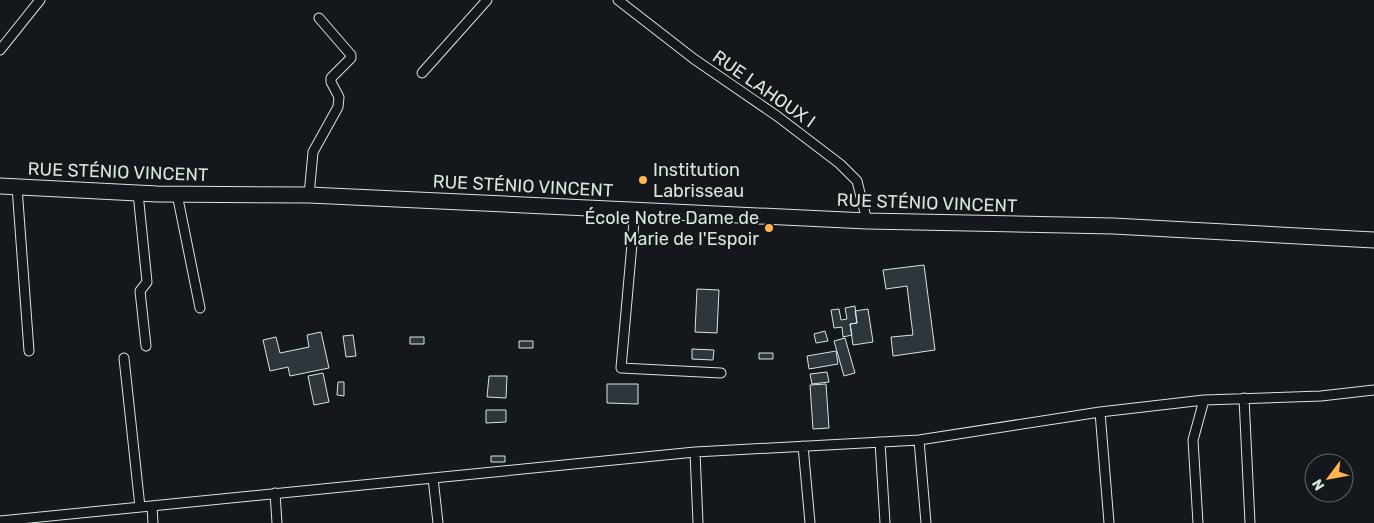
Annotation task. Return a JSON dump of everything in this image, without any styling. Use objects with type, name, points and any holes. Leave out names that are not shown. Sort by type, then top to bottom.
[{"type":"main road","name":"RUE STÉNIO VINCENT","points":[[0,186],[138,193],[309,195],[867,221],[1113,226],[1374,240]]},
{"type":"street","points":[[0,50],[40,0]]},
{"type":"street","points":[[422,73],[487,0]]},
{"type":"street","name":"RUE LAHOUX I","points":[[618,0],[694,59],[777,116],[840,164],[857,181],[867,221]]},
{"type":"street","points":[[309,195],[313,152],[338,107],[339,97],[331,82],[331,78],[351,58],[351,55],[318,18]]},
{"type":"street","points":[[17,187],[29,351]]},
{"type":"street","points":[[138,193],[147,282],[140,291],[146,346]]},
{"type":"street","points":[[177,194],[200,308]]},
{"type":"street","points":[[635,210],[621,368],[721,373]]},
{"type":"street","points":[[124,358],[140,507]]},
{"type":"street","points":[[0,522],[695,452],[920,440],[1100,412],[1204,400],[1321,396],[1374,390]]},
{"type":"street","points":[[1244,398],[1250,523]]},
{"type":"street","points":[[1198,523],[1193,440],[1204,400]]},
{"type":"street","points":[[1100,412],[1109,523]]},
{"type":"street","points":[[920,440],[926,523]]},
{"type":"street","points":[[880,442],[884,523]]},
{"type":"street","points":[[803,446],[810,523]]},
{"type":"street","points":[[695,452],[698,523]]},
{"type":"street","points":[[433,478],[438,523]]},
{"type":"street","points":[[276,493],[277,523]]},
{"type":"street","points":[[152,506],[153,523]]},
{"type":"building","points":[[924,265],[935,350],[893,356],[891,337],[913,335],[907,286],[886,289],[883,270]]},
{"type":"building","points":[[697,289],[719,290],[717,333],[695,332]]},
{"type":"building","points":[[855,306],[857,323],[850,324],[852,335],[843,337],[842,327],[834,328],[831,310],[839,309],[841,320],[847,319],[845,308]]},
{"type":"building","points":[[868,309],[873,342],[853,345],[850,324],[857,323],[855,311]]},
{"type":"building","points":[[825,331],[828,341],[816,343],[814,334]]},
{"type":"building","points":[[321,332],[329,368],[290,376],[288,367],[270,371],[263,340],[276,337],[280,353],[309,347],[307,335]]},
{"type":"building","points":[[353,335],[356,356],[346,357],[343,336]]},
{"type":"building","points":[[410,337],[424,337],[424,344],[410,344]]},
{"type":"building","points":[[845,338],[855,373],[844,376],[834,341]]},
{"type":"building","points":[[519,341],[533,341],[533,348],[519,348]]},
{"type":"building","points":[[692,349],[714,350],[713,360],[692,359]]},
{"type":"building","points":[[836,351],[838,364],[809,369],[807,356]]},
{"type":"building","points":[[759,353],[773,353],[773,359],[759,359]]},
{"type":"building","points":[[827,372],[829,382],[812,384],[810,374]]},
{"type":"building","points":[[323,373],[329,402],[314,405],[308,376]]},
{"type":"building","points":[[489,376],[507,376],[506,398],[487,397]]},
{"type":"building","points":[[338,382],[344,382],[344,396],[337,395]]},
{"type":"building","points":[[607,384],[638,384],[638,404],[607,403]]},
{"type":"building","points":[[826,384],[829,428],[813,429],[810,385]]},
{"type":"building","points":[[486,410],[506,410],[506,422],[486,423]]},
{"type":"building","points":[[491,456],[505,456],[505,462],[491,462]]},
{"type":"place","name":"Institution Labrisseau","points":[[643,180]]},
{"type":"place","name":"École Notre Dame de Marie de l'Espoir","points":[[769,228]]}]
